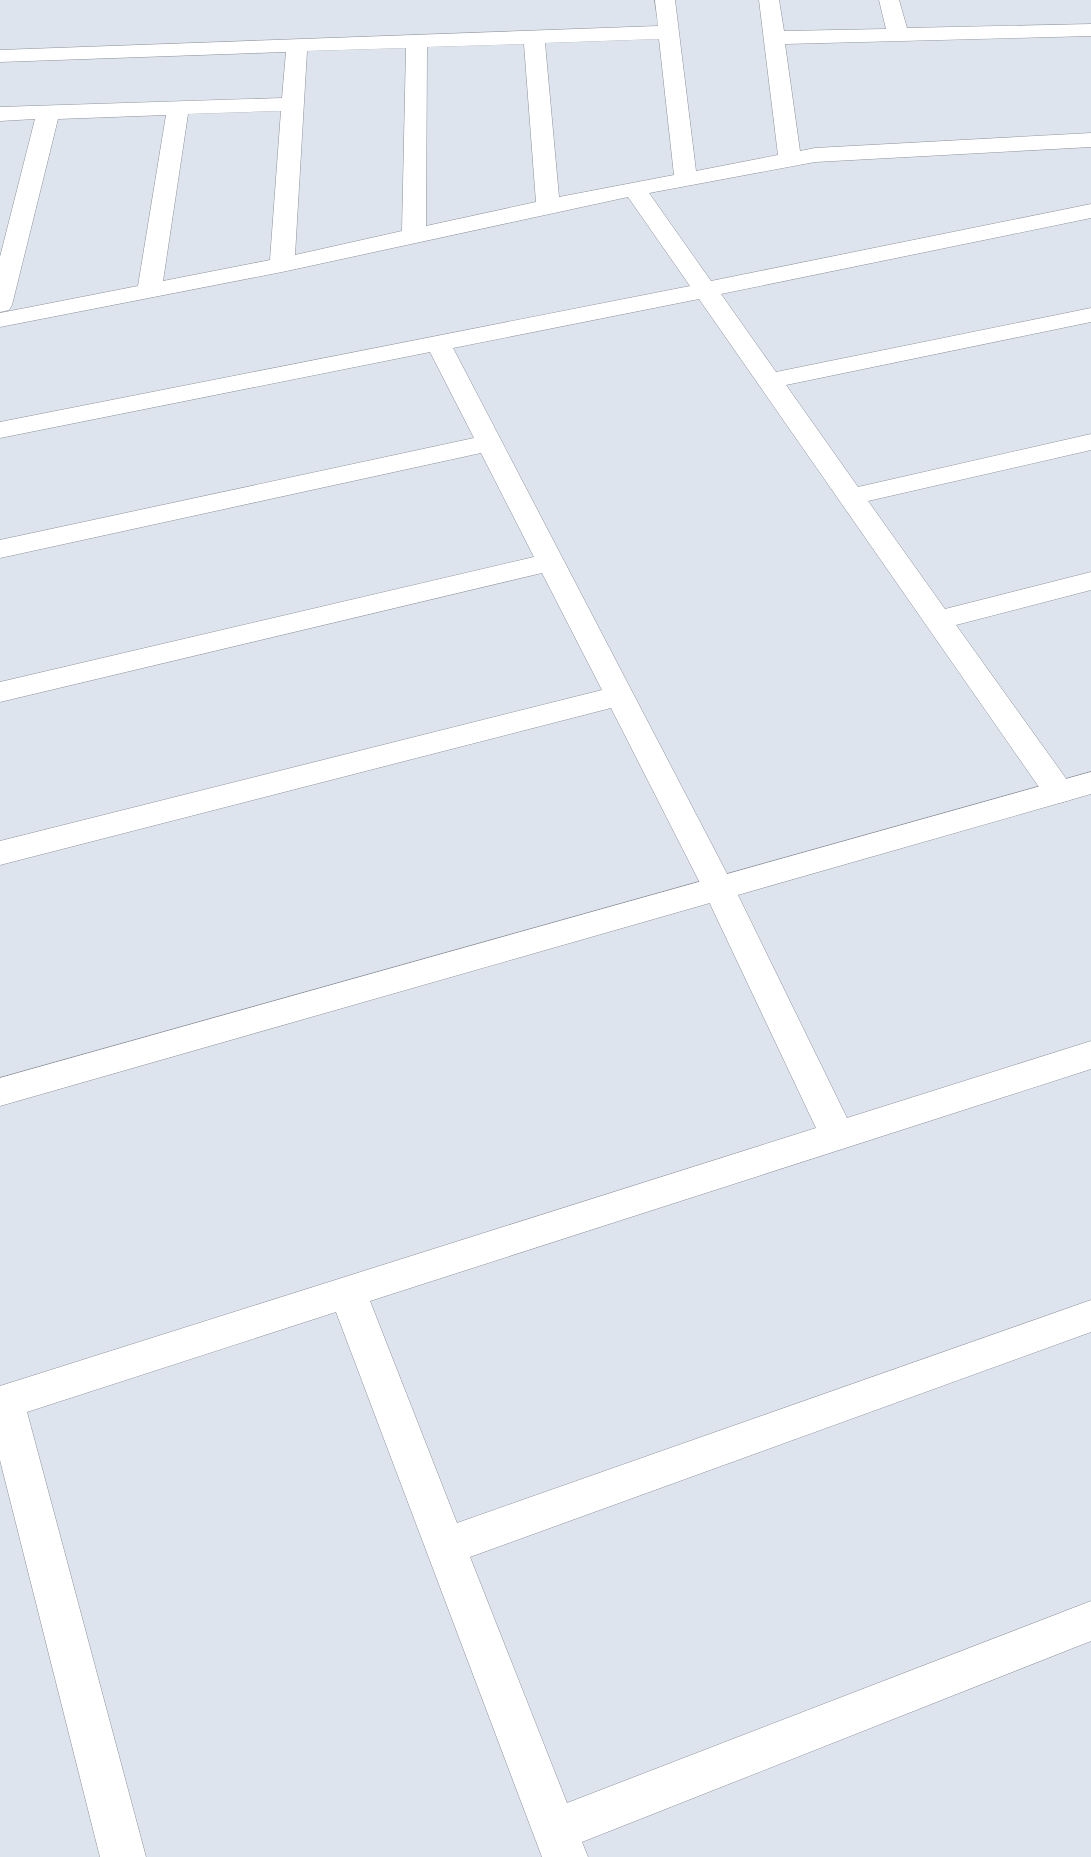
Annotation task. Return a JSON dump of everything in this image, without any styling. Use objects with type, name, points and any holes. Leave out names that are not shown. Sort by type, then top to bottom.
[{"type":"street","points":[[665,0],[686,179]]},
{"type":"street","points":[[769,0],[790,160]]},
{"type":"street","points":[[889,0],[898,36]]},
{"type":"street","points":[[774,38],[1091,30]]},
{"type":"street","points":[[0,56],[669,32]]},
{"type":"street","points":[[534,37],[548,206]]},
{"type":"street","points":[[414,236],[417,41]]},
{"type":"street","points":[[282,265],[297,45]]},
{"type":"street","points":[[0,114],[293,104]]},
{"type":"street","points":[[150,291],[178,108]]},
{"type":"street","points":[[0,305],[48,113]]},
{"type":"street","points":[[0,320],[282,265],[548,206],[815,155],[1091,140]]},
{"type":"street","points":[[634,189],[1059,792]]},
{"type":"street","points":[[0,430],[438,344],[1091,211]]},
{"type":"street","points":[[770,381],[1091,315]]},
{"type":"street","points":[[438,344],[719,889],[838,1137]]},
{"type":"street","points":[[851,497],[1091,442]]},
{"type":"street","points":[[0,549],[489,443]]},
{"type":"street","points":[[0,692],[550,562]]},
{"type":"street","points":[[938,620],[1091,581]]},
{"type":"street","points":[[0,853],[620,696]]},
{"type":"street","points":[[0,1092],[1091,783]]},
{"type":"street","points":[[123,1857],[2,1403],[1091,1055]]},
{"type":"street","points":[[348,1293],[560,1844],[1091,1622]]},
{"type":"street","points":[[446,1546],[1091,1316]]}]
